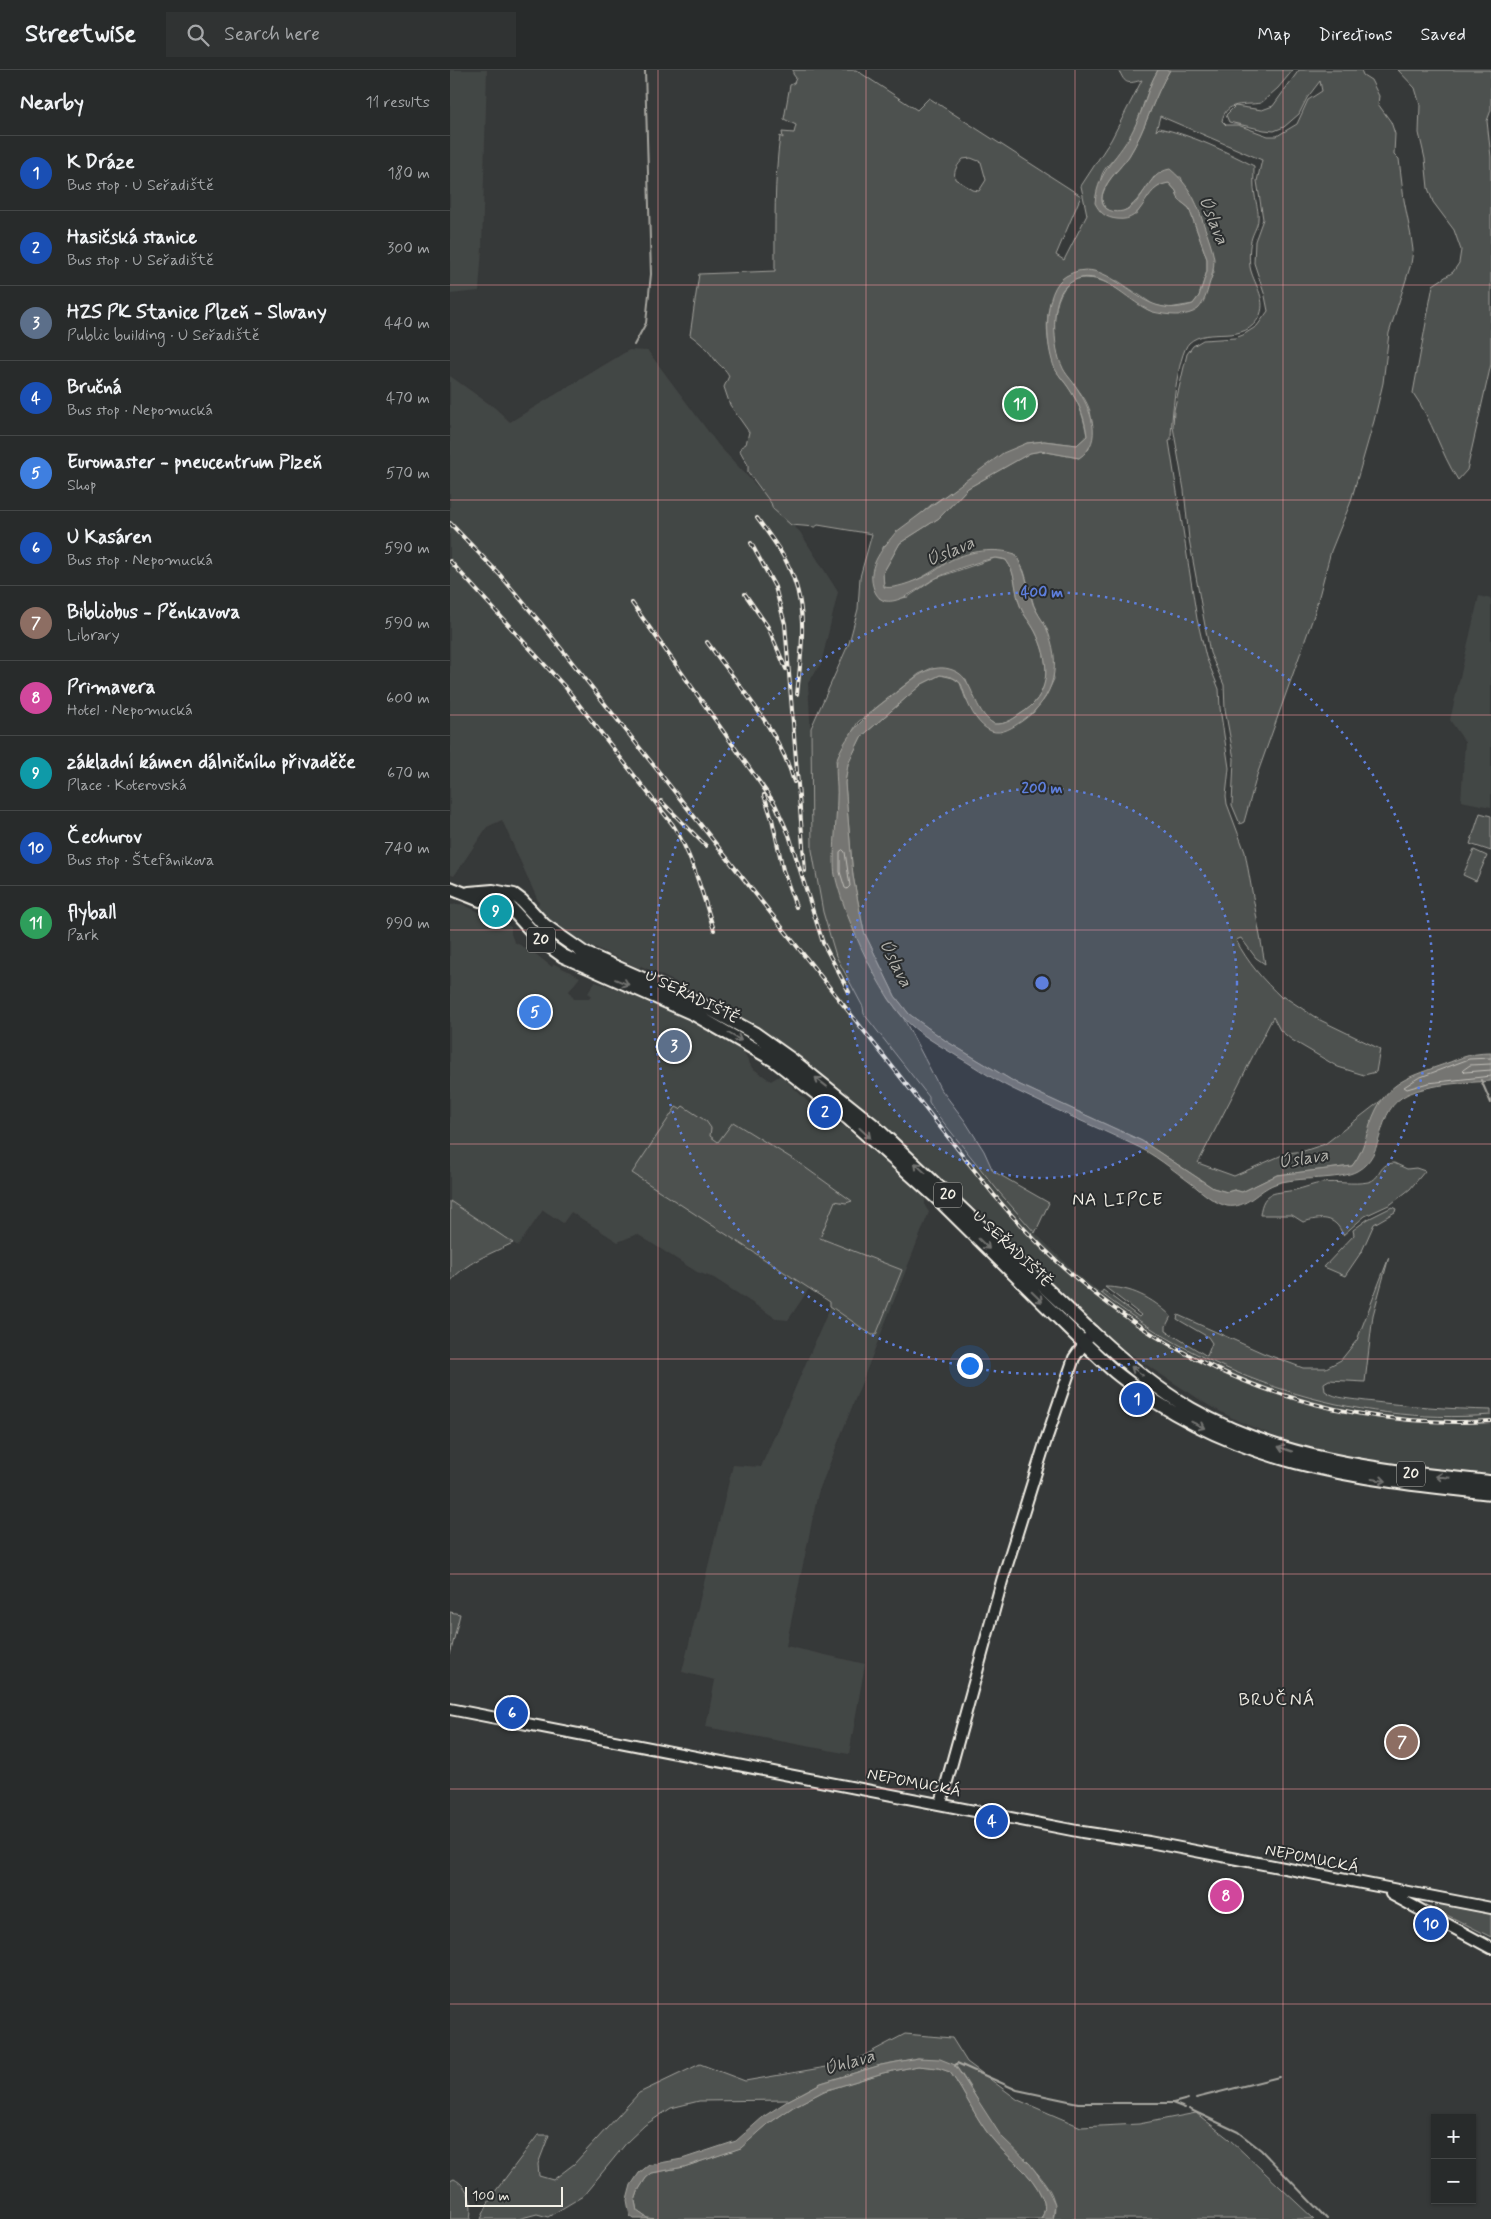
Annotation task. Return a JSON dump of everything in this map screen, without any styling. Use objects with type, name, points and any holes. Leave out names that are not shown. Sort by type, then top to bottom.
[{"type":"main road","name":"20","points":[[450,888],[464,893]]},
{"type":"main road","name":"U SEŘADIŠTĚ","points":[[464,893],[501,891],[514,895],[544,925],[584,953],[702,1005],[754,1033],[850,1105],[897,1146],[1043,1288],[1136,1371],[1191,1409],[1228,1428],[1332,1467]]},
{"type":"main road","name":"U SEŘADIŠTĚ","points":[[464,893],[480,900],[503,902],[512,908],[532,932],[562,956],[694,1014],[774,1060],[849,1119],[929,1192],[1084,1343],[1120,1376],[1155,1400],[1190,1421],[1259,1452],[1332,1467]]},
{"type":"main road","name":"20","points":[[1332,1467],[1491,1482]]},
{"type":"main road","name":"20","points":[[1332,1467],[1397,1482],[1491,1493]]},
{"type":"street","points":[[941,1803],[1002,1582],[1075,1355],[1092,1332]]},
{"type":"street","name":"NEPOMUCKÁ","points":[[450,1709],[1491,1908]]},
{"type":"street","points":[[1380,1888],[1491,1948]]},
{"type":"shaded area","points":[[450,70],[487,70],[479,291],[450,294]]},
{"type":"shaded area","points":[[793,70],[856,70],[917,110],[929,98],[1081,196],[1056,255],[1064,260],[1087,215],[1081,186],[1111,140],[1142,80],[1125,81],[1119,70],[1158,70],[1133,132],[1122,150],[1102,174],[1100,182],[1100,212],[1136,215],[1153,191],[1163,184],[1169,183],[1176,191],[1179,200],[1189,208],[1207,259],[1207,271],[1199,296],[1193,304],[1169,308],[1154,305],[1118,281],[1067,276],[1053,295],[1049,306],[1047,331],[1051,356],[1056,370],[1075,398],[1087,436],[1077,445],[1044,441],[1027,443],[931,505],[883,547],[879,598],[885,601],[908,597],[936,578],[995,558],[1006,560],[1014,577],[1021,608],[1035,631],[1043,652],[1046,674],[1040,694],[1034,703],[1010,720],[994,724],[980,710],[966,679],[932,668],[919,674],[858,722],[836,760],[838,783],[835,873],[854,931],[889,999],[904,1019],[940,1088],[965,1121],[984,1151],[993,1171],[1049,1203],[1035,1233],[999,1192],[936,1113],[929,1102],[929,1097],[864,1014],[863,1007],[836,956],[823,912],[812,850],[811,728],[849,643],[858,609],[860,577],[872,534],[818,525],[815,527],[791,525],[773,509],[771,503],[748,472],[748,465],[740,451],[741,447],[746,444],[749,432],[730,405],[724,387],[729,376],[707,350],[690,335],[699,274],[775,271],[775,204],[778,153],[780,136],[783,138],[782,132],[794,133],[796,125],[784,119],[790,85],[794,83],[796,78]],"holes":[[[971,158],[981,162],[986,180],[979,191],[973,190],[955,179],[955,170],[963,159]]]},
{"type":"shaded area","points":[[1170,70],[1293,70],[1278,88],[1261,103],[1242,104],[1237,105],[1232,107],[1224,114],[1222,121],[1226,125],[1238,125],[1268,136],[1277,136],[1297,124],[1308,100],[1322,91],[1320,81],[1307,98],[1299,114],[1284,127],[1274,131],[1229,122],[1226,115],[1235,106],[1262,110],[1273,106],[1299,70],[1361,70],[1363,75],[1371,80],[1379,96],[1378,104],[1391,122],[1395,134],[1394,154],[1399,159],[1413,250],[1411,264],[1389,333],[1383,383],[1374,421],[1350,504],[1331,551],[1314,615],[1257,775],[1244,822],[1240,824],[1232,805],[1234,759],[1225,709],[1224,685],[1210,653],[1189,539],[1184,490],[1173,427],[1174,410],[1187,354],[1193,346],[1203,340],[1235,338],[1243,335],[1257,326],[1268,311],[1254,263],[1255,241],[1263,219],[1257,181],[1262,160],[1160,116],[1156,131],[1159,128],[1196,139],[1254,166],[1254,188],[1258,216],[1251,241],[1249,260],[1261,297],[1262,309],[1253,325],[1245,330],[1197,338],[1189,343],[1181,361],[1178,374],[1172,419],[1171,440],[1169,441],[1197,619],[1206,657],[1219,689],[1229,768],[1227,804],[1245,852],[1265,964],[1256,958],[1241,938],[1236,940],[1256,971],[1282,998],[1283,996],[1318,1019],[1380,1049],[1376,1072],[1364,1075],[1338,1067],[1292,1040],[1280,1030],[1273,1017],[1198,1163],[1234,1176],[1287,1153],[1304,1151],[1325,1144],[1383,1099],[1362,1150],[1352,1166],[1277,1175],[1242,1192],[1234,1190],[1227,1192],[1213,1188],[1142,1141],[1018,1084],[946,1041],[909,1014],[895,996],[864,932],[853,876],[845,783],[848,764],[861,737],[922,684],[940,675],[953,678],[960,683],[966,700],[992,731],[1033,713],[1045,698],[1054,679],[1045,627],[1034,606],[1024,571],[1015,554],[953,560],[917,580],[892,588],[884,587],[883,573],[900,543],[939,518],[968,488],[1030,453],[1041,451],[1079,458],[1089,449],[1090,411],[1088,405],[1061,366],[1055,343],[1054,328],[1058,300],[1064,289],[1072,281],[1084,278],[1099,280],[1119,290],[1146,309],[1155,312],[1197,309],[1214,272],[1181,177],[1154,177],[1140,197],[1127,209],[1120,212],[1113,212],[1106,208],[1102,199],[1108,183],[1135,146]]},
{"type":"shaded area","points":[[1398,70],[1491,70],[1491,110],[1487,121],[1491,157],[1491,364],[1467,470],[1458,480],[1446,459],[1426,414],[1413,393],[1433,285],[1453,272],[1459,263],[1461,250],[1454,230],[1433,202],[1428,188],[1425,159],[1419,133],[1420,105],[1415,88]]},
{"type":"shaded area","points":[[629,350],[648,351],[719,446],[766,496],[772,505],[800,532],[838,592],[821,664],[808,683],[813,771],[812,850],[864,1014],[929,1097],[929,1102],[936,1113],[999,1192],[1035,1233],[1078,1275],[1124,1311],[1166,1338],[1206,1359],[1268,1384],[1366,1409],[1429,1416],[1491,1415],[1491,1474],[1385,1463],[1328,1453],[1297,1445],[1240,1422],[1208,1405],[1092,1327],[1015,1247],[989,1217],[968,1205],[879,1122],[799,1055],[723,1008],[717,1001],[641,966],[639,968],[594,947],[591,949],[550,922],[536,907],[539,903],[502,820],[487,827],[454,876],[450,874],[450,376],[495,408],[510,422]]},
{"type":"shaded area","points":[[1479,596],[1491,599],[1491,807],[1461,801],[1465,742],[1450,720]]},
{"type":"shaded area","points":[[1480,813],[1491,816],[1491,851],[1470,844]]},
{"type":"shaded area","points":[[1474,850],[1487,856],[1476,881],[1463,875]]},
{"type":"shaded area","points":[[462,904],[511,927],[514,942],[533,952],[552,967],[554,964],[580,977],[569,991],[574,999],[589,999],[591,995],[588,993],[595,982],[633,994],[675,1012],[744,1052],[752,1068],[771,1081],[779,1076],[783,1077],[819,1113],[844,1126],[925,1198],[925,1206],[929,1212],[818,1493],[786,1646],[865,1664],[849,1754],[706,1727],[715,1680],[682,1672],[733,1465],[761,1467],[831,1305],[830,1302],[809,1289],[788,1320],[777,1319],[714,1278],[697,1272],[637,1234],[618,1242],[571,1212],[563,1223],[543,1210],[518,1246],[450,1201],[450,905]]},
{"type":"shaded area","points":[[683,1106],[706,1121],[711,1128],[710,1136],[718,1142],[733,1122],[796,1161],[852,1201],[846,1203],[835,1201],[820,1238],[902,1270],[876,1335],[872,1335],[830,1306],[830,1302],[632,1173],[676,1107],[680,1109]]},
{"type":"shaded area","points":[[1394,1163],[1407,1169],[1416,1168],[1425,1171],[1410,1189],[1391,1204],[1365,1216],[1343,1235],[1336,1224],[1327,1219],[1303,1222],[1292,1215],[1260,1215],[1264,1201],[1271,1194],[1322,1183],[1368,1182],[1376,1178],[1385,1166]]},
{"type":"shaded area","points":[[450,1201],[513,1243],[471,1264],[450,1282]]},
{"type":"shaded area","points":[[1392,1207],[1396,1209],[1395,1212],[1374,1224],[1362,1251],[1345,1276],[1324,1267],[1354,1235],[1353,1230],[1368,1219]]},
{"type":"shaded area","points":[[1389,1257],[1373,1315],[1365,1382],[1329,1380],[1324,1383],[1325,1391],[1339,1397],[1366,1401],[1491,1410],[1491,1415],[1439,1416],[1387,1413],[1335,1404],[1284,1390],[1235,1372],[1188,1349],[1143,1323],[1101,1293],[1103,1290],[1139,1317],[1141,1315],[1105,1287],[1132,1291],[1149,1299],[1171,1316],[1166,1326],[1166,1331],[1207,1356],[1212,1343],[1208,1337],[1177,1319],[1178,1315],[1263,1353],[1303,1368],[1326,1368],[1341,1360],[1357,1340]]},
{"type":"shaded area","points":[[450,1612],[460,1614],[450,1655]]},
{"type":"shaded area","points":[[1440,1904],[1491,1913],[1491,1937],[1435,1909],[1436,1905]]},
{"type":"shaded area","points":[[905,2034],[952,2038],[967,2062],[1018,2100],[1081,2127],[1139,2124],[1196,2113],[1229,2139],[1314,2219],[1053,2219],[1055,2207],[1052,2195],[1046,2184],[999,2134],[955,2065],[918,2058],[881,2065],[821,2083],[789,2100],[699,2101],[671,2108],[645,2125],[628,2141],[583,2196],[548,2217],[537,2214],[518,2219],[481,2219],[491,2197],[538,2135],[549,2135],[538,2164],[539,2176],[553,2180],[574,2164],[639,2093],[700,2064],[745,2081],[850,2063]]},
{"type":"shaded area","points":[[918,2066],[939,2068],[950,2072],[988,2133],[1038,2188],[1044,2206],[1041,2219],[654,2219],[647,2218],[637,2211],[635,2201],[639,2189],[646,2178],[652,2173],[684,2167],[740,2148],[768,2124],[793,2107],[824,2091],[883,2073]]},
{"type":"shaded area","points":[[454,2179],[463,2186],[469,2196],[471,2207],[470,2219],[450,2219],[450,2181]]},
{"type":"water","points":[[1158,70],[1170,70],[1135,146],[1104,189],[1102,201],[1107,209],[1116,212],[1123,211],[1130,208],[1136,202],[1155,176],[1170,169],[1176,174],[1186,185],[1197,205],[1213,254],[1213,272],[1204,301],[1193,312],[1182,315],[1170,315],[1153,312],[1143,307],[1100,280],[1089,277],[1078,279],[1066,286],[1057,302],[1055,337],[1063,369],[1082,396],[1093,424],[1091,443],[1087,451],[1079,458],[1041,451],[1030,453],[968,488],[939,518],[900,543],[883,573],[884,587],[895,587],[924,577],[951,560],[966,554],[991,550],[1015,554],[1024,572],[1033,604],[1046,627],[1051,641],[1054,667],[1053,679],[1049,690],[1033,712],[1022,721],[1007,730],[995,732],[987,729],[976,717],[959,682],[951,677],[940,675],[922,684],[861,737],[848,764],[845,783],[853,876],[864,932],[895,996],[909,1014],[946,1041],[1018,1084],[1142,1141],[1213,1188],[1227,1192],[1234,1190],[1242,1192],[1277,1175],[1352,1166],[1363,1146],[1376,1110],[1387,1093],[1394,1087],[1417,1074],[1462,1057],[1491,1053],[1491,1081],[1449,1084],[1418,1090],[1397,1101],[1385,1121],[1373,1154],[1367,1163],[1357,1171],[1340,1176],[1295,1180],[1275,1184],[1241,1205],[1234,1206],[1222,1205],[1213,1200],[1148,1152],[1002,1084],[921,1034],[902,1016],[892,1003],[871,968],[845,910],[834,868],[838,756],[850,735],[875,709],[915,678],[935,668],[949,669],[963,676],[982,712],[994,724],[1007,722],[1025,711],[1040,694],[1046,674],[1043,652],[1035,631],[1021,608],[1014,577],[1006,560],[995,558],[957,570],[936,578],[902,598],[893,601],[884,601],[878,596],[873,586],[872,571],[878,557],[896,532],[1003,453],[1027,443],[1044,441],[1077,445],[1087,436],[1079,407],[1074,396],[1055,369],[1049,347],[1049,306],[1058,283],[1066,276],[1079,271],[1091,270],[1113,279],[1145,300],[1165,307],[1193,304],[1199,296],[1207,271],[1207,259],[1189,208],[1179,200],[1176,191],[1169,183],[1154,190],[1139,210],[1126,219],[1107,216],[1099,210],[1095,203],[1100,181],[1134,128]]},
{"type":"water","points":[[918,2058],[940,2059],[955,2065],[1001,2136],[1030,2164],[1046,2186],[1055,2204],[1053,2219],[1041,2219],[1044,2206],[1038,2188],[988,2133],[950,2072],[938,2068],[918,2066],[883,2073],[824,2091],[793,2107],[768,2124],[741,2148],[684,2167],[652,2173],[646,2178],[639,2189],[635,2201],[637,2211],[647,2218],[654,2219],[634,2219],[630,2216],[627,2200],[631,2185],[639,2173],[649,2165],[682,2159],[736,2141],[763,2117],[789,2100],[821,2083],[881,2065]]},
{"type":"waterway","points":[[634,345],[646,323],[651,274],[645,70]]},
{"type":"waterway","points":[[1481,1080],[1491,1103]]},
{"type":"waterway","points":[[955,2066],[957,2063],[1017,2090],[1078,2103],[1172,2103],[1185,2108]]},
{"type":"waterway","points":[[1196,2098],[1279,2077]]},
{"type":"waterway","points":[[1173,2103],[1188,2099]]},
{"type":"waterway","points":[[1189,2109],[1238,2132],[1261,2150],[1327,2219]]},
{"type":"railway","points":[[757,518],[784,557],[799,595],[802,643],[797,694]]},
{"type":"railway","points":[[450,523],[501,576],[544,627],[994,1195],[1043,1248],[1097,1295],[1154,1335],[1216,1368],[1280,1394],[1348,1411],[1418,1421],[1491,1421]]},
{"type":"railway","points":[[751,543],[775,587],[785,624],[805,871]]},
{"type":"railway","points":[[450,561],[566,688],[673,825],[692,863],[714,930]]},
{"type":"railway","points":[[745,594],[768,627],[786,669]]},
{"type":"railway","points":[[632,603],[775,804],[789,835],[823,943],[849,992]]},
{"type":"railway","points":[[707,642],[757,709],[779,745],[788,763],[794,782]]},
{"type":"railway","points":[[764,795],[772,819],[783,870],[796,907]]},
{"type":"railway","points":[[661,801],[706,846]]},
{"type":"place","name":"flyball","points":[[1020,404]]},
{"type":"place","name":"základní kámen dálničního přivaděče","points":[[496,911]]},
{"type":"place","name":"Euromaster - pneucentrum Plzeň","points":[[535,1012]]},
{"type":"place","name":"HZS PK Stanice Plzeň - Slovany","points":[[674,1046]]},
{"type":"place","name":"Hasičská stanice","points":[[825,1112]]},
{"type":"place","name":"K Dráze","points":[[1137,1399]]},
{"type":"place","name":"U Kasáren","points":[[512,1713]]},
{"type":"place","name":"Bibliobus - Pěnkavova","points":[[1402,1742]]},
{"type":"place","name":"Bručná","points":[[992,1821]]},
{"type":"place","name":"Primavera","points":[[1226,1896]]},
{"type":"place","name":"Čechurov","points":[[1431,1924]]},
{"type":"district","name":"NA LIPCE","points":[[1118,1200]]},
{"type":"district","name":"BRUČNÁ","points":[[1277,1700]]},
{"type":"water label","name":"Úslava","points":[[1213,220]]},
{"type":"water label","name":"Úslava","points":[[950,552]]},
{"type":"water label","name":"Úslava","points":[[895,963]]},
{"type":"water label","name":"Úslava","points":[[1303,1159]]},
{"type":"water label","name":"Úhlava","points":[[849,2063]]}]
